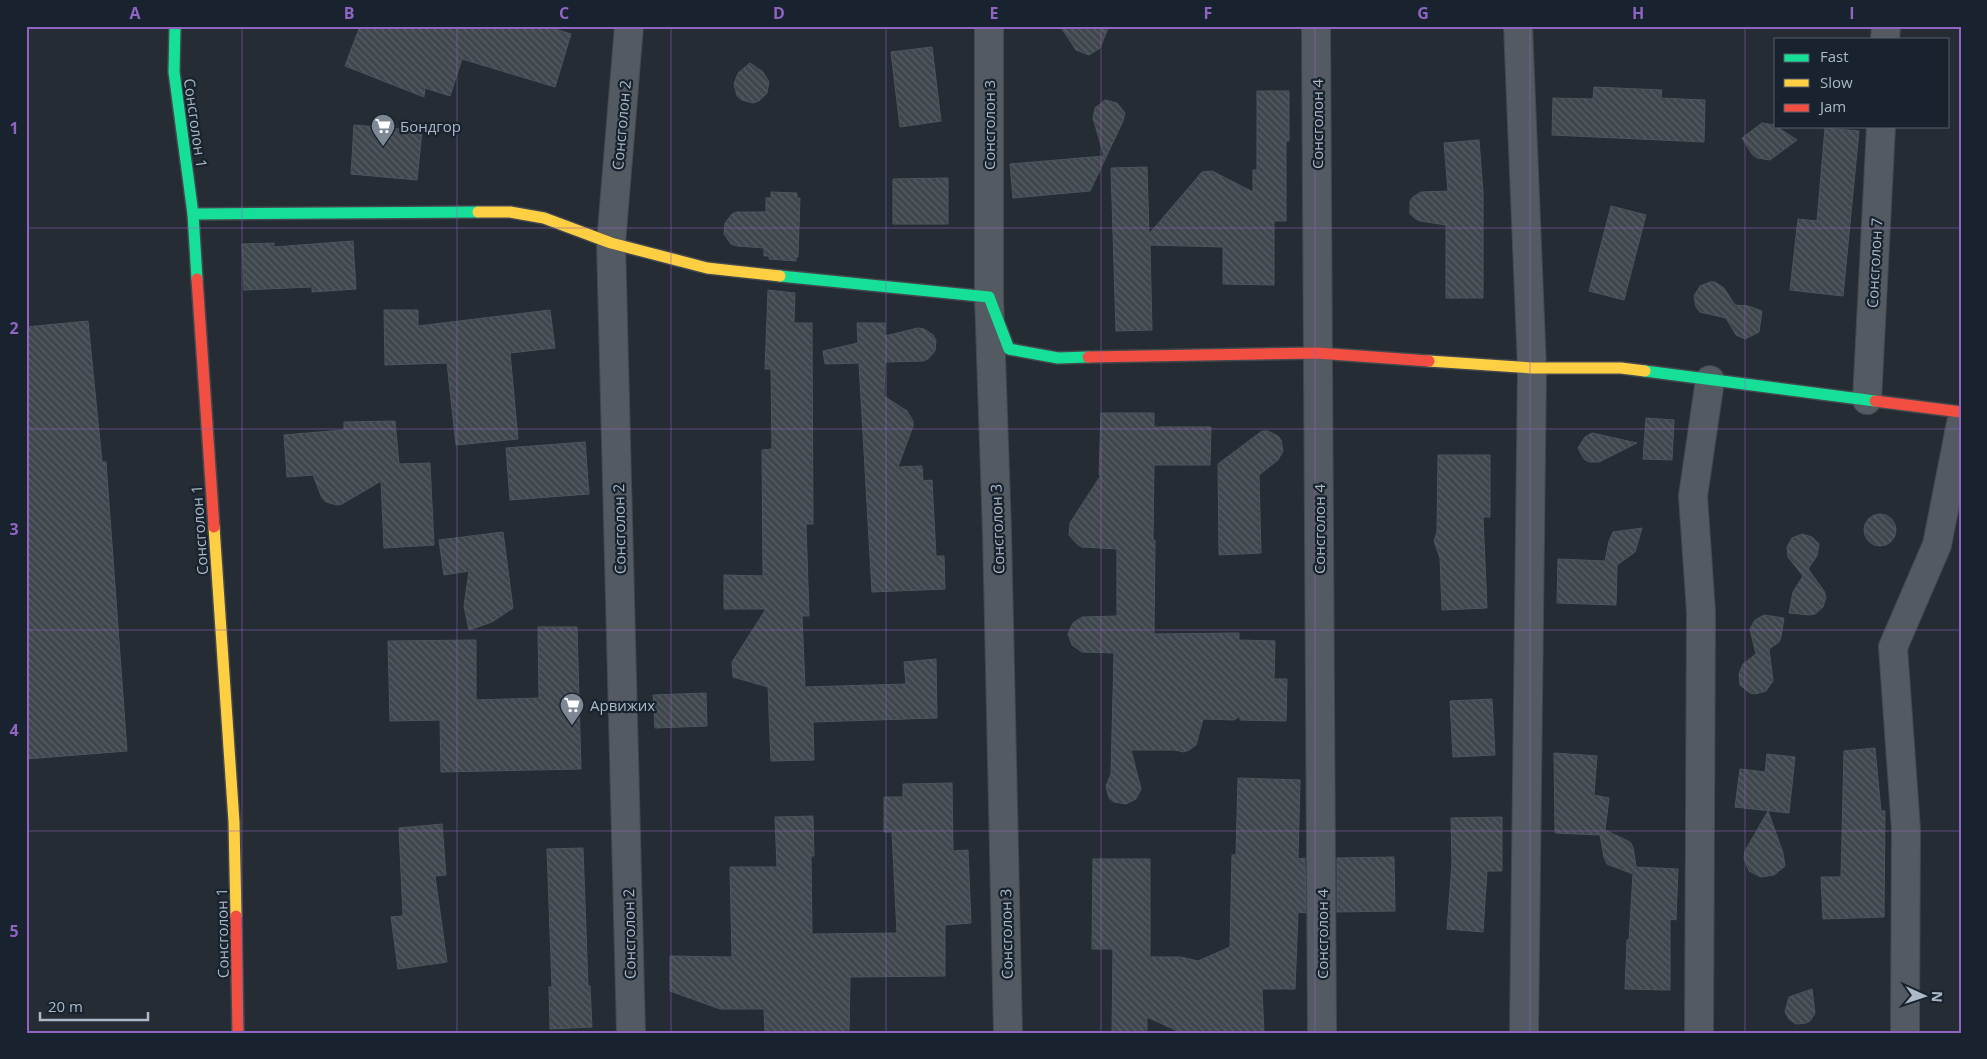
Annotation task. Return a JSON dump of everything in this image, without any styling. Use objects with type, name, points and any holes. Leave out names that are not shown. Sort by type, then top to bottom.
[{"type":"street","name":"Сонсголон 1","points":[[175,26],[174,72],[193,214],[234,822],[238,1033]]},
{"type":"street","name":"Сонсголон 2","points":[[628,26],[611,243],[631,1033]]},
{"type":"street","name":"Сонсголон 3","points":[[989,26],[989,297],[997,532],[1008,1033]]},
{"type":"street","name":"Сонсголон 4","points":[[1316,26],[1322,1033]]},
{"type":"street","points":[[1518,26],[1532,368],[1524,1033]]},
{"type":"street","name":"Сонсголон 7","points":[[1867,400],[1880,128]]},
{"type":"street","points":[[193,214],[510,212],[544,218],[611,243],[707,268],[989,297],[1008,349],[1058,358],[1317,353],[1532,368],[1621,368],[1961,412]]},
{"type":"street","points":[[1699,1033],[1701,612],[1693,496],[1710,380]]},
{"type":"street","points":[[1905,1033],[1906,830],[1892,647],[1937,545],[1961,423]]},
{"type":"building","points":[[360,26],[545,26],[571,34],[555,87],[462,59],[450,96],[425,88],[424,97],[345,66]]},
{"type":"building","points":[[1060,26],[1109,26],[1100,48],[1089,55],[1076,50]]},
{"type":"building","points":[[932,47],[941,121],[900,127],[891,52]]},
{"type":"building","points":[[750,63],[763,72],[769,82],[767,93],[759,101],[753,103],[742,100],[737,96],[734,84],[738,73]]},
{"type":"building","points":[[1594,87],[1662,90],[1661,98],[1705,100],[1704,142],[1552,135],[1553,98],[1593,99]]},
{"type":"building","points":[[1257,91],[1289,91],[1289,141],[1286,141],[1286,221],[1274,221],[1274,285],[1223,284],[1223,247],[1150,245],[1152,330],[1116,331],[1111,168],[1147,167],[1149,234],[1202,172],[1212,171],[1253,192],[1253,170],[1257,170]]},
{"type":"building","points":[[1105,100],[1117,103],[1125,113],[1090,191],[1013,198],[1010,164],[1104,156],[1093,118],[1095,108]]},
{"type":"building","points":[[1762,123],[1774,125],[1774,128],[1779,128],[1797,140],[1770,160],[1757,158],[1752,154],[1742,138]]},
{"type":"building","points":[[354,125],[422,131],[417,180],[351,174]]},
{"type":"building","points":[[1825,128],[1859,131],[1843,296],[1790,290],[1798,219],[1817,221]]},
{"type":"building","points":[[1479,140],[1483,193],[1483,298],[1446,298],[1446,225],[1416,219],[1410,214],[1410,201],[1421,192],[1448,191],[1444,143]]},
{"type":"building","points":[[948,178],[948,224],[893,224],[893,179]]},
{"type":"building","points":[[771,192],[797,193],[797,198],[800,198],[798,257],[796,257],[796,261],[769,259],[769,256],[764,256],[764,248],[731,244],[724,234],[725,223],[732,214],[737,212],[766,212],[766,198],[771,198]]},
{"type":"building","points":[[1611,206],[1646,215],[1624,300],[1589,291]]},
{"type":"building","points":[[353,241],[356,289],[312,292],[312,287],[244,290],[242,244],[274,243],[274,247]]},
{"type":"building","points":[[1715,282],[1724,288],[1735,305],[1748,306],[1762,311],[1759,332],[1745,339],[1736,335],[1726,318],[1700,312],[1696,307],[1694,296],[1700,286]]},
{"type":"building","points":[[768,290],[795,293],[794,323],[812,323],[813,524],[806,524],[809,616],[802,616],[805,687],[906,684],[904,662],[936,659],[937,718],[813,722],[814,760],[771,761],[768,687],[733,677],[732,662],[766,609],[724,609],[724,575],[763,576],[762,450],[772,449],[771,369],[765,369]]},
{"type":"building","points":[[384,310],[418,310],[418,326],[550,310],[555,348],[510,353],[518,439],[456,445],[447,363],[385,365]]},
{"type":"building","points":[[88,321],[102,462],[106,462],[127,751],[26,759],[26,327]]},
{"type":"building","points":[[857,323],[885,323],[885,336],[918,328],[924,329],[933,335],[936,340],[935,351],[928,359],[923,361],[885,362],[884,396],[907,411],[913,421],[913,426],[898,467],[922,466],[923,481],[932,480],[936,556],[944,556],[945,589],[872,592],[859,363],[825,364],[823,351],[858,343]]},
{"type":"building","points":[[1101,413],[1154,413],[1154,427],[1211,427],[1210,465],[1154,465],[1154,634],[1239,633],[1239,640],[1275,641],[1274,679],[1287,679],[1286,721],[1240,720],[1240,716],[1234,720],[1203,719],[1196,745],[1189,750],[1184,752],[1174,750],[1131,750],[1141,789],[1136,799],[1126,804],[1114,802],[1109,798],[1106,786],[1111,774],[1114,653],[1082,652],[1072,645],[1068,634],[1073,623],[1082,617],[1117,616],[1117,549],[1082,547],[1069,535],[1070,523],[1101,475],[1099,475]]},
{"type":"building","points":[[1646,418],[1674,420],[1672,460],[1643,459]]},
{"type":"building","points":[[395,421],[399,464],[430,463],[434,545],[384,548],[381,481],[342,504],[337,505],[326,502],[322,498],[313,475],[287,477],[284,435],[344,430],[344,422]]},
{"type":"building","points":[[1262,431],[1268,431],[1278,436],[1281,440],[1283,451],[1278,460],[1259,475],[1261,553],[1219,555],[1218,464]]},
{"type":"building","points":[[1592,433],[1637,443],[1599,462],[1589,462],[1584,459],[1578,448],[1585,437]]},
{"type":"building","points":[[585,442],[589,494],[510,500],[506,448]]},
{"type":"building","points":[[1438,455],[1490,455],[1490,517],[1483,517],[1487,608],[1442,610],[1440,558],[1434,541],[1437,532]]},
{"type":"building","points":[[1880,514],[1886,515],[1891,519],[1895,524],[1895,536],[1891,541],[1886,545],[1880,546],[1874,545],[1869,541],[1865,536],[1864,530],[1865,524],[1869,519],[1874,515]]},
{"type":"building","points":[[1642,528],[1635,552],[1617,565],[1616,605],[1557,603],[1558,559],[1605,561],[1613,532]]},
{"type":"building","points":[[503,532],[513,608],[492,622],[469,630],[464,606],[469,571],[444,575],[439,540]]},
{"type":"building","points":[[1802,534],[1812,537],[1819,544],[1817,556],[1808,569],[1824,591],[1826,597],[1823,607],[1815,614],[1809,615],[1789,613],[1793,592],[1803,576],[1788,557],[1787,547],[1792,538]]},
{"type":"building","points":[[1764,615],[1784,618],[1779,642],[1769,649],[1773,681],[1766,691],[1755,694],[1750,693],[1740,685],[1739,674],[1743,664],[1756,654],[1750,629],[1755,620]]},
{"type":"building","points":[[538,627],[577,627],[581,769],[441,772],[440,720],[390,721],[388,641],[476,640],[476,700],[539,698]]},
{"type":"building","points":[[706,693],[707,726],[655,728],[653,695]]},
{"type":"building","points":[[1492,699],[1495,755],[1453,757],[1450,701]]},
{"type":"building","points":[[1875,748],[1881,811],[1885,811],[1884,917],[1823,919],[1821,877],[1841,877],[1844,751]]},
{"type":"building","points":[[1554,753],[1597,756],[1594,795],[1609,798],[1605,830],[1630,842],[1633,847],[1636,867],[1678,869],[1676,920],[1670,919],[1670,990],[1625,989],[1633,874],[1607,864],[1600,835],[1555,833]]},
{"type":"building","points":[[1767,754],[1795,757],[1789,813],[1735,807],[1740,769],[1765,772]]},
{"type":"building","points":[[1238,778],[1300,780],[1298,859],[1305,858],[1306,913],[1298,912],[1295,989],[1262,989],[1264,1033],[1182,1033],[1147,1017],[1147,1033],[1112,1033],[1113,949],[1092,949],[1093,859],[1150,859],[1150,957],[1181,957],[1198,961],[1230,947],[1232,855],[1236,855]]},
{"type":"building","points":[[952,783],[953,851],[968,850],[971,923],[945,925],[945,976],[850,977],[849,1033],[765,1033],[764,1009],[720,1009],[670,991],[670,956],[732,957],[730,867],[777,867],[775,817],[813,816],[814,856],[811,856],[812,934],[897,933],[892,832],[884,832],[884,797],[903,797],[903,784]]},
{"type":"building","points":[[1768,811],[1783,853],[1785,866],[1774,875],[1761,877],[1749,871],[1744,858],[1745,851]]},
{"type":"building","points":[[1502,817],[1502,871],[1487,871],[1483,932],[1447,929],[1452,864],[1451,818]]},
{"type":"building","points":[[442,824],[446,875],[435,876],[447,962],[398,969],[391,917],[403,916],[399,828]]},
{"type":"building","points":[[583,848],[588,986],[590,986],[592,1027],[550,1029],[549,987],[552,987],[547,849]]},
{"type":"building","points":[[1394,857],[1395,911],[1337,912],[1337,858]]},
{"type":"building","points":[[1812,989],[1815,1013],[1810,1021],[1796,1024],[1789,1019],[1785,1012],[1789,997]]},
{"type":"traffic: fast","points":[[175,26],[174,72],[193,214],[197,279]]},
{"type":"traffic: fast","points":[[193,214],[478,212]]},
{"type":"traffic: fast","points":[[780,276],[989,297],[1009,349],[1058,358],[1088,357]]},
{"type":"traffic: fast","points":[[1645,371],[1875,401]]},
{"type":"traffic: slow","points":[[478,212],[510,212],[544,218],[611,243],[707,268],[780,276]]},
{"type":"traffic: slow","points":[[1429,361],[1532,368],[1621,368],[1645,371]]},
{"type":"traffic: slow","points":[[214,527],[234,822],[236,916]]},
{"type":"traffic: jam","points":[[197,279],[214,527]]},
{"type":"traffic: jam","points":[[1088,357],[1317,353],[1429,361]]},
{"type":"traffic: jam","points":[[1875,401],[1961,412]]},
{"type":"traffic: jam","points":[[236,916],[238,1033]]},
{"type":"place","name":"Бондгор","points":[[383,147]]},
{"type":"place","name":"Арвижих","points":[[572,726]]}]
